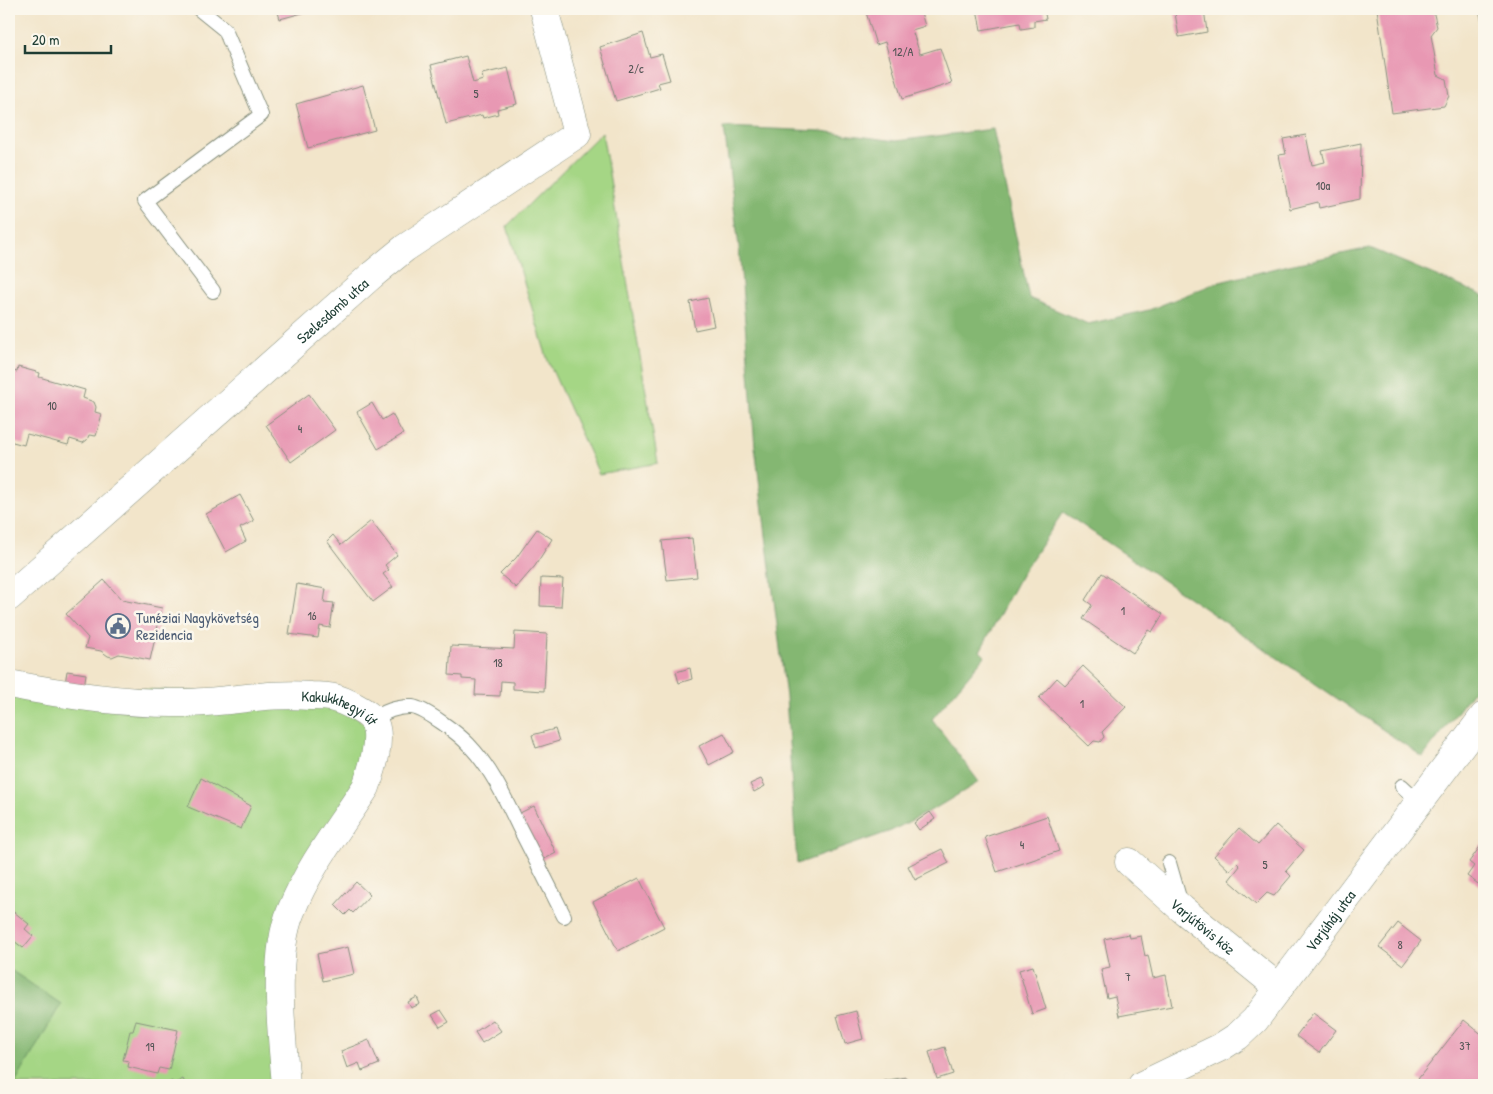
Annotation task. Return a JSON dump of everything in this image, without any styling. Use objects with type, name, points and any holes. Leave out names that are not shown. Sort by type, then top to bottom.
[{"type":"street","name":"Szelesdomb utca","points":[[9,597],[372,274],[405,248],[577,134],[544,9]]},
{"type":"street","name":"Kakukkhegyi út","points":[[9,684],[40,690],[150,702],[184,703],[290,694],[334,698],[359,709],[373,720],[377,735],[371,771],[366,787],[308,875],[290,912],[284,937],[281,961],[280,1018],[286,1085]]},
{"type":"street","name":"Varjúháj utca","points":[[1142,1085],[1221,1047],[1238,1036],[1255,1020],[1279,988],[1411,794],[1484,716]]},
{"type":"street","name":"Varjútövis köz","points":[[1129,862],[1279,988]]},
{"type":"lane","points":[[199,9],[225,30],[261,115],[145,201],[213,291]]},
{"type":"lane","points":[[373,720],[383,712],[404,708],[421,710],[448,727],[469,745],[499,786],[564,916]]},
{"type":"lane","points":[[1169,864],[1182,908]]},
{"type":"green space","points":[[724,127],[821,131],[896,141],[993,129],[1029,298],[1088,324],[1149,310],[1216,283],[1370,248],[1484,296],[1484,677],[1423,757],[1063,512],[1021,575],[980,651],[985,656],[932,719],[979,782],[939,806],[891,831],[797,864],[786,697],[755,447],[739,247]]},
{"type":"green space","points":[[602,132],[658,463],[599,474],[548,361],[507,226]]},
{"type":"green space","points":[[9,684],[334,697],[377,735],[290,912],[286,1085],[14,1085],[60,1004],[9,969]]},
{"type":"green space","points":[[9,969],[61,1004],[14,1085],[9,1085]]},
{"type":"building","points":[[277,9],[317,9],[280,19]]},
{"type":"building","points":[[786,9],[810,9],[788,16]]},
{"type":"building","points":[[865,9],[920,9],[925,26],[912,30],[920,54],[940,48],[952,83],[902,99],[885,42],[876,45]]},
{"type":"building","points":[[977,9],[1044,9],[1046,19],[1034,21],[1034,27],[1021,29],[1020,23],[981,30]]},
{"type":"building","points":[[1204,9],[1207,32],[1179,37],[1175,13]]},
{"type":"building","points":[[1377,9],[1433,10],[1437,27],[1431,35],[1438,75],[1446,79],[1449,96],[1444,106],[1392,113]]},
{"type":"building","points":[[1479,9],[1484,9],[1483,28]]},
{"type":"building","points":[[643,33],[650,57],[662,54],[670,80],[658,83],[660,88],[616,101],[600,47]]},
{"type":"building","points":[[466,56],[473,83],[483,80],[482,74],[508,68],[517,104],[497,109],[498,114],[483,118],[482,115],[446,124],[431,65]]},
{"type":"building","points":[[363,85],[375,130],[308,148],[296,104]]},
{"type":"building","points":[[1306,135],[1312,165],[1325,162],[1322,151],[1361,143],[1360,199],[1319,208],[1318,202],[1290,209],[1279,155],[1286,154],[1283,139]]},
{"type":"building","points":[[708,298],[714,326],[695,330],[690,302]]},
{"type":"building","points":[[18,367],[40,373],[39,377],[85,390],[83,398],[94,402],[95,412],[102,414],[96,436],[89,435],[83,443],[70,439],[68,445],[27,434],[24,445],[9,441],[9,370],[17,372]]},
{"type":"building","points":[[309,394],[335,430],[291,462],[266,425]]},
{"type":"building","points":[[372,403],[382,420],[392,414],[403,434],[378,449],[357,412]]},
{"type":"building","points":[[240,495],[254,521],[240,528],[246,541],[226,552],[206,514]]},
{"type":"building","points":[[371,521],[397,555],[385,565],[389,570],[383,574],[393,587],[373,602],[327,541],[333,535],[341,545]]},
{"type":"building","points":[[537,529],[552,539],[535,566],[516,588],[500,574],[516,558]]},
{"type":"building","points":[[692,538],[697,577],[667,580],[662,541]]},
{"type":"building","points":[[1102,573],[1163,614],[1152,632],[1148,630],[1133,653],[1083,619],[1092,605],[1085,600]]},
{"type":"building","points":[[541,578],[563,579],[561,607],[540,606]]},
{"type":"building","name":"Tunéziai Nagykövetség Rezidencia","points":[[104,580],[122,600],[162,608],[150,660],[119,654],[112,657],[101,651],[85,648],[88,638],[66,614]]},
{"type":"building","points":[[297,584],[326,589],[324,602],[334,603],[330,628],[320,626],[318,638],[289,634]]},
{"type":"building","points":[[515,632],[547,634],[544,691],[513,689],[513,682],[501,681],[500,696],[475,695],[476,680],[462,679],[462,676],[449,675],[451,646],[514,649]]},
{"type":"building","points":[[1083,666],[1126,707],[1102,732],[1104,737],[1100,742],[1094,741],[1089,746],[1039,698],[1057,678],[1065,685]]},
{"type":"building","points":[[690,668],[692,679],[679,683],[676,672]]},
{"type":"building","points":[[67,671],[86,674],[84,687],[65,684]]},
{"type":"building","points":[[555,729],[559,741],[536,748],[532,735]]},
{"type":"building","points":[[724,733],[734,752],[709,765],[699,746]]},
{"type":"building","points":[[201,778],[251,806],[241,829],[188,807]]},
{"type":"building","points":[[761,779],[765,786],[754,792],[750,784]]},
{"type":"building","points":[[534,806],[556,853],[533,865],[510,818]]},
{"type":"building","points":[[930,812],[935,819],[919,830],[914,823]]},
{"type":"building","points":[[1047,816],[1059,851],[997,872],[985,837]]},
{"type":"building","points":[[1276,825],[1304,850],[1286,871],[1291,876],[1274,896],[1267,893],[1256,904],[1229,880],[1240,866],[1237,863],[1230,871],[1214,856],[1239,828],[1258,845]]},
{"type":"building","points":[[1484,841],[1484,888],[1467,876],[1474,866],[1469,862]]},
{"type":"building","points":[[942,849],[949,863],[915,880],[908,866]]},
{"type":"building","points":[[639,878],[664,927],[618,951],[593,902]]},
{"type":"building","points":[[356,882],[370,895],[353,913],[350,910],[345,915],[335,905]]},
{"type":"building","points":[[9,908],[29,924],[25,929],[33,936],[23,948],[9,937]]},
{"type":"building","points":[[1398,923],[1421,941],[1403,965],[1379,947]]},
{"type":"building","points":[[1129,934],[1130,938],[1141,936],[1145,956],[1148,955],[1153,978],[1166,975],[1172,1006],[1119,1016],[1115,996],[1107,998],[1101,969],[1110,967],[1104,939]]},
{"type":"building","points":[[348,947],[354,974],[323,981],[317,954]]},
{"type":"building","points":[[1033,966],[1046,1009],[1032,1014],[1019,970]]},
{"type":"building","points":[[417,997],[420,1004],[411,1008],[408,1002]]},
{"type":"building","points":[[441,1010],[449,1022],[440,1027],[432,1015]]},
{"type":"building","points":[[856,1011],[863,1039],[845,1044],[837,1016]]},
{"type":"building","points":[[1313,1013],[1336,1030],[1319,1053],[1296,1036]]},
{"type":"building","points":[[493,1020],[501,1031],[482,1043],[475,1032]]},
{"type":"building","points":[[1464,1020],[1484,1036],[1484,1053],[1482,1055],[1484,1057],[1484,1085],[1427,1085],[1418,1079]]},
{"type":"building","points":[[136,1021],[178,1030],[169,1070],[159,1068],[157,1074],[128,1067],[129,1061],[123,1060],[130,1031],[133,1031]]},
{"type":"building","points":[[369,1040],[379,1064],[362,1071],[359,1063],[347,1068],[341,1051]]},
{"type":"building","points":[[945,1047],[953,1074],[937,1079],[929,1052]]},
{"type":"building","points":[[906,1077],[908,1085],[884,1085],[883,1081]]},
{"type":"building","points":[[183,1079],[186,1085],[163,1085],[172,1081],[173,1084]]},
{"type":"place","name":"Tunéziai Nagykövetség Rezidencia","points":[[118,626]]}]
